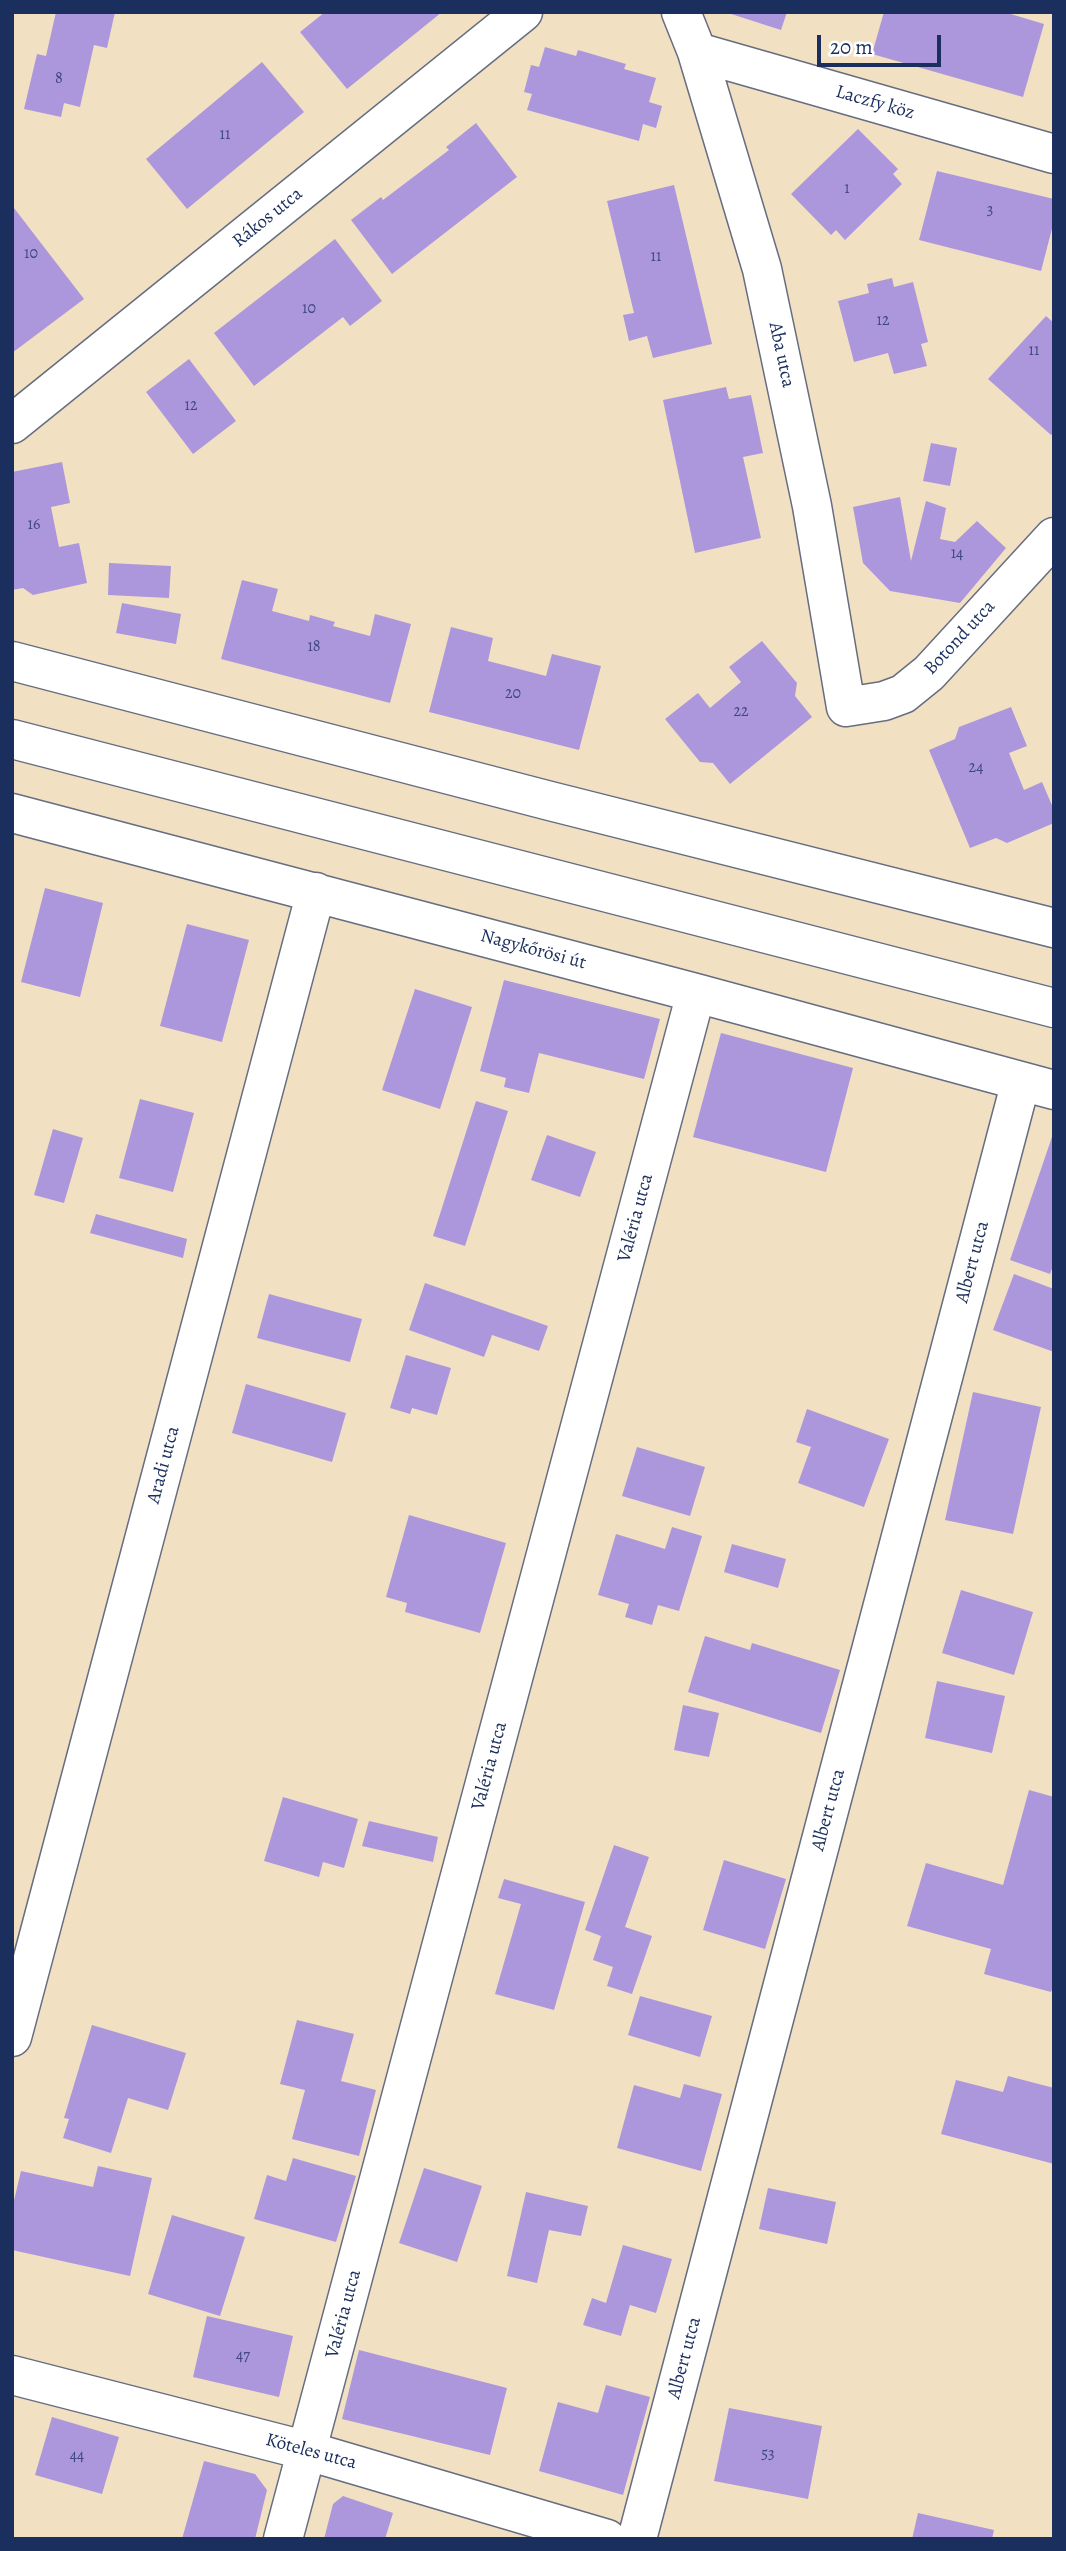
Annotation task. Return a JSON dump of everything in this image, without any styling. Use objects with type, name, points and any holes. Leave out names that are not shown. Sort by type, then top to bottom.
[{"type":"street","name":"Rákos utca","points":[[12,424],[523,12]]},
{"type":"street","name":"Aba utca","points":[[681,12],[697,52],[762,269],[812,506],[846,707]]},
{"type":"street","name":"Laczfy köz","points":[[697,52],[1054,154]]},
{"type":"street","name":"Botond utca","points":[[846,707],[884,701],[903,694],[929,673],[1054,537]]},
{"type":"street","points":[[12,661],[1054,928]]},
{"type":"street","points":[[12,738],[1054,1008]]},
{"type":"street","name":"Nagykőrösi út","points":[[12,813],[1037,1085]]},
{"type":"street","name":"Aradi utca","points":[[12,2037],[316,892]]},
{"type":"street","name":"Valéria utca","points":[[283,2539],[696,993]]},
{"type":"street","name":"Albert utca","points":[[637,2539],[1037,1085]]},
{"type":"street","name":"Köteles utca","points":[[12,2375],[307,2451],[607,2539]]},
{"type":"building","points":[[56,12],[115,12],[107,48],[94,45],[80,107],[64,103],[61,117],[24,109],[37,54],[46,56]]},
{"type":"building","points":[[325,12],[442,12],[347,89],[300,32]]},
{"type":"building","points":[[725,12],[787,12],[781,30]]},
{"type":"building","points":[[884,12],[1004,12],[1044,24],[1023,97],[872,54]]},
{"type":"building","points":[[545,47],[576,56],[578,50],[626,64],[624,69],[656,78],[649,102],[662,106],[656,128],[643,124],[639,141],[527,110],[532,94],[524,92],[531,65],[539,67]]},
{"type":"building","points":[[262,62],[304,112],[187,209],[146,159]]},
{"type":"building","points":[[476,123],[517,177],[392,274],[351,220],[381,197],[383,200],[449,150],[446,147]]},
{"type":"building","points":[[858,129],[898,169],[893,174],[902,184],[845,240],[836,230],[831,235],[791,194]]},
{"type":"building","points":[[937,171],[1054,199],[1054,221],[1041,271],[919,240]]},
{"type":"building","points":[[674,185],[712,344],[653,358],[647,336],[629,341],[623,315],[634,313],[607,201]]},
{"type":"building","points":[[14,208],[84,299],[12,353],[12,210]]},
{"type":"building","points":[[335,239],[382,301],[350,326],[343,317],[254,386],[214,333]]},
{"type":"building","points":[[892,278],[894,287],[913,282],[928,342],[921,344],[927,366],[894,374],[888,353],[854,362],[838,301],[869,293],[867,284]]},
{"type":"building","points":[[1046,316],[1054,323],[1054,432],[1051,435],[988,379]]},
{"type":"building","points":[[189,359],[236,421],[193,454],[146,392]]},
{"type":"building","points":[[726,387],[729,399],[751,395],[763,453],[743,457],[761,538],[695,553],[663,400]]},
{"type":"building","points":[[931,443],[957,448],[950,486],[923,481]]},
{"type":"building","points":[[62,462],[70,503],[51,507],[59,547],[79,543],[87,583],[33,595],[23,588],[12,590],[12,472]]},
{"type":"building","points":[[900,497],[911,561],[926,501],[946,508],[940,539],[955,542],[977,521],[1006,548],[960,603],[890,591],[863,563],[853,507]]},
{"type":"building","points":[[109,563],[171,566],[169,598],[108,595]]},
{"type":"building","points":[[242,580],[278,589],[272,611],[309,621],[310,615],[335,622],[333,626],[370,636],[375,614],[411,624],[390,703],[221,659]]},
{"type":"building","points":[[122,603],[181,614],[176,644],[116,633]]},
{"type":"building","points":[[451,627],[493,638],[488,661],[546,676],[552,654],[601,666],[579,750],[429,712]]},
{"type":"building","points":[[762,641],[797,683],[795,696],[812,717],[730,784],[713,763],[700,762],[665,719],[698,693],[710,708],[741,682],[729,667]]},
{"type":"building","points":[[1011,707],[1027,746],[1009,753],[1024,790],[1042,782],[1054,810],[1054,823],[1007,843],[996,838],[970,848],[929,750],[955,739],[959,727]]},
{"type":"building","points":[[45,888],[103,903],[80,997],[21,982]]},
{"type":"building","points":[[187,924],[249,940],[222,1042],[160,1026]]},
{"type":"building","points":[[504,980],[660,1019],[644,1079],[539,1053],[529,1093],[504,1087],[506,1078],[480,1071]]},
{"type":"building","points":[[415,989],[472,1007],[440,1109],[382,1090]]},
{"type":"building","points":[[721,1033],[853,1068],[826,1172],[693,1137]]},
{"type":"building","points":[[140,1099],[194,1113],[173,1192],[119,1178]]},
{"type":"building","points":[[476,1101],[508,1111],[465,1246],[433,1236]]},
{"type":"building","points":[[53,1129],[83,1138],[64,1203],[34,1195]]},
{"type":"building","points":[[1054,1131],[1054,1263],[1050,1274],[1010,1260]]},
{"type":"building","points":[[547,1135],[596,1152],[580,1197],[531,1180]]},
{"type":"building","points":[[96,1214],[187,1239],[183,1258],[90,1233]]},
{"type":"building","points":[[1014,1274],[1054,1289],[1054,1352],[993,1330]]},
{"type":"building","points":[[425,1283],[548,1326],[539,1351],[492,1335],[484,1357],[409,1330]]},
{"type":"building","points":[[269,1294],[362,1319],[350,1362],[257,1338]]},
{"type":"building","points":[[406,1355],[451,1368],[437,1415],[412,1408],[410,1414],[390,1408]]},
{"type":"building","points":[[246,1384],[346,1413],[332,1462],[232,1433]]},
{"type":"building","points":[[973,1392],[1041,1407],[1013,1534],[945,1520]]},
{"type":"building","points":[[807,1409],[889,1439],[864,1507],[798,1483],[811,1447],[796,1442]]},
{"type":"building","points":[[637,1447],[705,1467],[690,1516],[622,1496]]},
{"type":"building","points":[[409,1515],[506,1543],[480,1633],[405,1612],[407,1603],[386,1597]]},
{"type":"building","points":[[672,1527],[702,1536],[679,1611],[658,1605],[652,1625],[625,1617],[629,1604],[598,1595],[616,1534],[665,1549]]},
{"type":"building","points":[[732,1544],[786,1559],[778,1588],[724,1572]]},
{"type":"building","points":[[961,1590],[1033,1612],[1014,1675],[942,1653]]},
{"type":"building","points":[[705,1636],[750,1650],[752,1643],[840,1670],[821,1733],[688,1692]]},
{"type":"building","points":[[937,1681],[1005,1696],[992,1753],[925,1738]]},
{"type":"building","points":[[683,1705],[719,1713],[709,1757],[674,1750]]},
{"type":"building","points":[[1029,1790],[1054,1797],[1054,1984],[1051,1992],[984,1974],[991,1949],[907,1926],[926,1863],[1003,1885]]},
{"type":"building","points":[[283,1797],[358,1819],[344,1868],[323,1862],[319,1877],[264,1861]]},
{"type":"building","points":[[369,1821],[438,1837],[433,1862],[362,1846]]},
{"type":"building","points":[[614,1845],[649,1857],[625,1927],[652,1936],[632,1994],[607,1986],[613,1967],[593,1960],[601,1936],[585,1930]]},
{"type":"building","points":[[724,1860],[786,1879],[765,1949],[703,1930]]},
{"type":"building","points":[[504,1879],[585,1902],[554,2010],[495,1994],[521,1904],[498,1898]]},
{"type":"building","points":[[640,1996],[712,2016],[700,2057],[628,2035]]},
{"type":"building","points":[[297,2020],[354,2034],[341,2081],[376,2090],[359,2156],[292,2139],[305,2090],[280,2084]]},
{"type":"building","points":[[92,2025],[186,2053],[168,2110],[128,2098],[111,2153],[63,2138],[69,2119],[64,2118]]},
{"type":"building","points":[[1008,2076],[1054,2088],[1054,2164],[941,2134],[956,2080],[1003,2092]]},
{"type":"building","points":[[684,2084],[722,2094],[701,2171],[617,2148],[634,2085],[680,2098]]},
{"type":"building","points":[[293,2158],[356,2176],[336,2242],[254,2219],[267,2175],[286,2181]]},
{"type":"building","points":[[98,2166],[152,2178],[130,2276],[12,2250],[12,2209],[21,2171],[93,2187]]},
{"type":"building","points":[[424,2168],[482,2186],[457,2262],[399,2243]]},
{"type":"building","points":[[768,2188],[836,2202],[827,2244],[759,2229]]},
{"type":"building","points":[[526,2192],[588,2206],[581,2236],[549,2230],[537,2283],[507,2276]]},
{"type":"building","points":[[172,2215],[245,2237],[220,2316],[148,2294]]},
{"type":"building","points":[[623,2245],[672,2259],[656,2313],[630,2305],[621,2336],[583,2325],[592,2298],[606,2303]]},
{"type":"building","points":[[207,2316],[293,2336],[279,2397],[193,2377]]},
{"type":"building","points":[[359,2350],[507,2388],[490,2455],[342,2419]]},
{"type":"building","points":[[606,2385],[650,2397],[623,2495],[539,2471],[558,2402],[598,2413]]},
{"type":"building","points":[[729,2408],[822,2426],[808,2499],[714,2481]]},
{"type":"building","points":[[52,2417],[119,2437],[102,2494],[35,2475]]},
{"type":"building","points":[[204,2461],[255,2474],[267,2490],[255,2539],[182,2539]]},
{"type":"building","points":[[343,2496],[393,2513],[385,2539],[324,2539],[333,2504]]},
{"type":"building","points":[[918,2513],[994,2530],[992,2539],[912,2539]]}]
